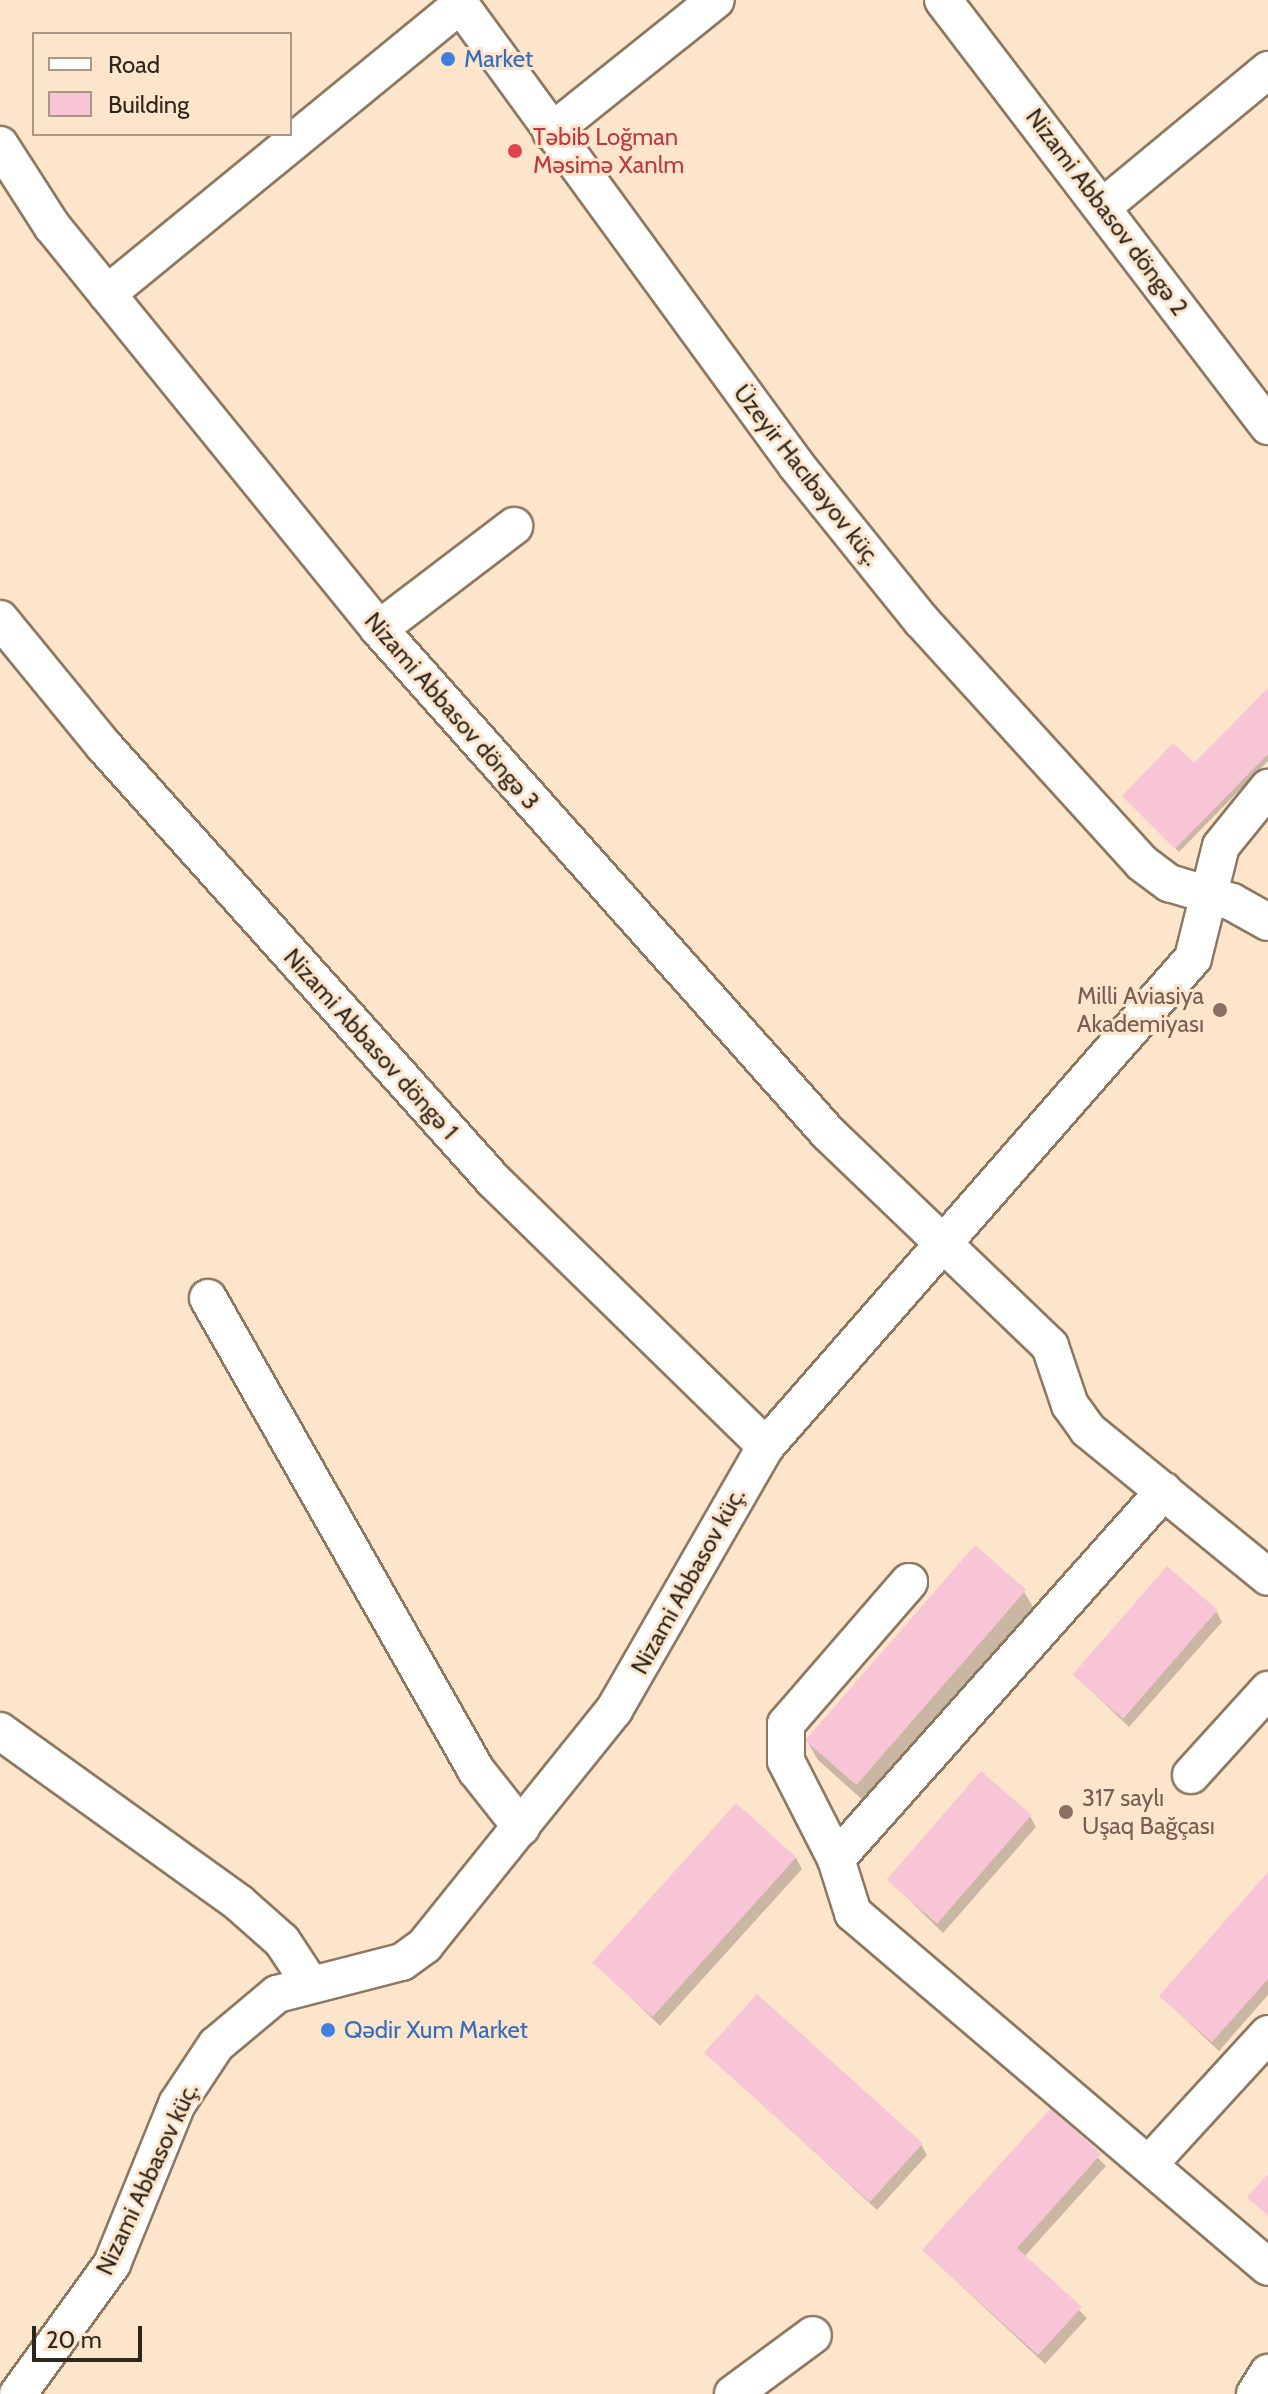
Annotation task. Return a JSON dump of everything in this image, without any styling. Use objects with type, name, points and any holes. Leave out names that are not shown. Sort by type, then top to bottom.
[{"type":"street","points":[[551,132],[716,0]]},
{"type":"street","name":"Nizami Abbasov döngə 2","points":[[947,1],[1105,205],[1268,426]]},
{"type":"street","points":[[107,294],[458,3]]},
{"type":"street","name":"Üzeyir Hacıbəyov küç.","points":[[458,3],[797,466],[921,620],[1142,863],[1268,922]]},
{"type":"street","points":[[1105,205],[1268,70]]},
{"type":"street","name":"Nizami Abbasov döngə 3","points":[[0,145],[107,294],[379,629],[829,1134],[1050,1346],[1070,1405],[1088,1430],[1268,1577]]},
{"type":"street","points":[[379,629],[514,526]]},
{"type":"street","name":"Nizami Abbasov döngə 1","points":[[0,619],[104,746],[494,1181],[766,1446]]},
{"type":"street","name":"Nizami Abbasov küç.","points":[[18,2394],[112,2264],[165,2129],[203,2062],[277,1994],[309,1982],[402,1962],[425,1945],[521,1827],[639,1673],[766,1446],[1193,958],[1221,846],[1268,788]]},
{"type":"street","points":[[208,1298],[476,1770],[521,1827]]},
{"type":"street","points":[[836,1859],[1164,1491]]},
{"type":"street","points":[[909,1582],[786,1724],[786,1761],[836,1859],[853,1913],[1150,2163],[1268,2267]]},
{"type":"street","points":[[1191,1775],[1268,1690]]},
{"type":"street","points":[[0,1731],[239,1903],[282,1941],[309,1982]]},
{"type":"street","points":[[1150,2163],[1268,2034]]},
{"type":"street","points":[[733,2394],[813,2335]]},
{"type":"street","points":[[1255,2394],[1268,2373]]},
{"type":"building","points":[[1268,688],[1268,754],[1175,849],[1122,796],[1173,743],[1194,763]]},
{"type":"building","points":[[975,1545],[1026,1590],[856,1785],[805,1740]]},
{"type":"building","points":[[1167,1566],[1218,1610],[1123,1719],[1073,1675]]},
{"type":"building","points":[[981,1771],[1032,1815],[937,1924],[887,1880]]},
{"type":"building","points":[[736,1803],[796,1857],[652,2017],[592,1963]]},
{"type":"building","points":[[1268,1872],[1268,1979],[1212,2042],[1159,1996]]},
{"type":"building","points":[[757,1994],[923,2143],[870,2202],[704,2053]]},
{"type":"building","points":[[1051,2108],[1101,2154],[1017,2248],[1082,2307],[1038,2355],[922,2250]]},
{"type":"building","points":[[1268,2174],[1268,2216],[1247,2197]]},
{"type":"place","name":"Market","points":[[448,59]]},
{"type":"place","name":"Təbib Loğman Məsimə Xanlm","points":[[515,151]]},
{"type":"place","name":"Milli Aviasiya Akademiyası","points":[[1220,1010]]},
{"type":"place","name":"317 saylı Uşaq Bağçası","points":[[1066,1812]]},
{"type":"place","name":"Qədir Xum Market","points":[[328,2030]]}]
